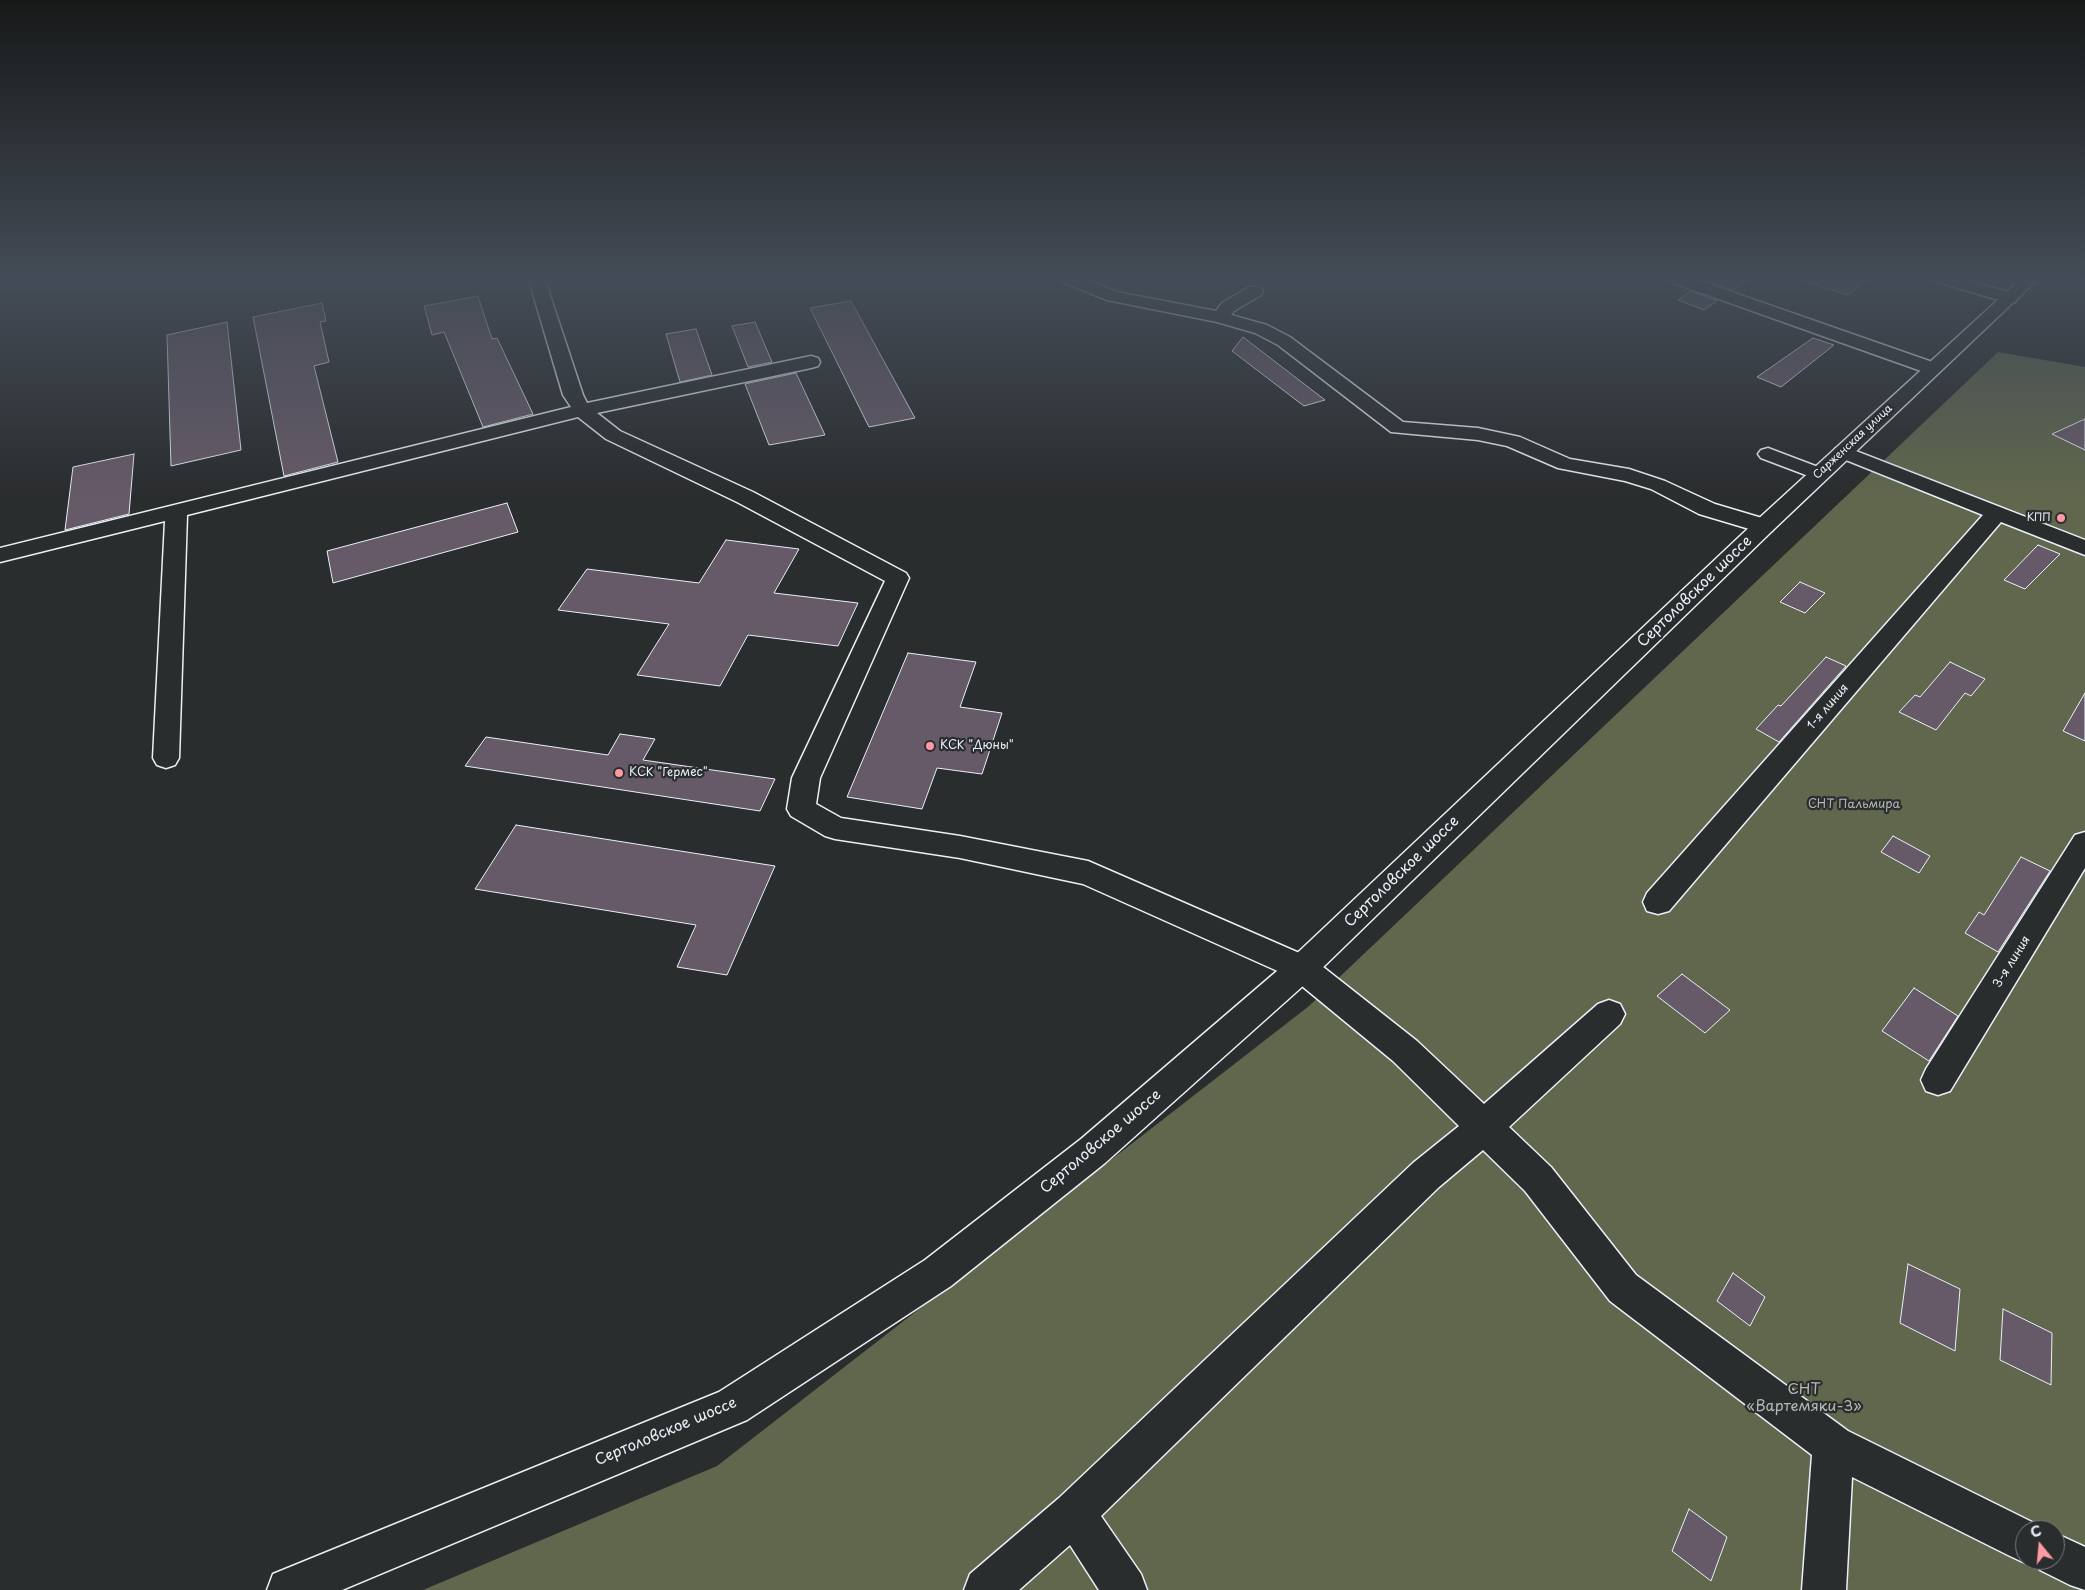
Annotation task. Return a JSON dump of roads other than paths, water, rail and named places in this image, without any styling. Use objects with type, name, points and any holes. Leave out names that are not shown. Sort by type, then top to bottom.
[{"type":"street","points":[[559,351],[572,394],[582,410],[613,435],[746,497],[898,578],[806,778],[801,809],[836,828],[960,847],[1088,873],[1302,968],[1405,1051],[1538,1180],[1622,1288],[1833,1446],[2015,1535]]},
{"type":"street","points":[[1297,351],[1398,428],[1478,434],[1514,442],[1564,464],[1629,475],[1658,485],[1707,508],[1774,516]]},
{"type":"street","points":[[1884,351],[1931,368]]},
{"type":"street","name":"Сарженская улица","points":[[1774,516],[1950,351]]},
{"type":"street","points":[[0,555],[582,410],[811,362]]},
{"type":"street","points":[[1843,452],[2085,548]]},
{"type":"street","points":[[1768,454],[1819,474]]},
{"type":"street","points":[[166,758],[176,511]]},
{"type":"street","name":"1-я линия","points":[[1658,902],[1997,513]]},
{"type":"street","name":"Сертоловское шоссе","points":[[289,1590],[733,1406],[938,1273],[1093,1151],[1302,968],[1774,516]]},
{"type":"street","name":"3-я линия","points":[[1938,1080],[2085,843]]},
{"type":"street","points":[[986,1590],[1074,1513],[1426,1175],[1483,1128],[1609,1014]]},
{"type":"street","points":[[1824,1590],[1833,1446]]},
{"type":"street","points":[[1074,1513],[1125,1590]]},
{"type":"street","points":[[2065,1560],[2085,1570]]},
{"type":"place","name":"КПП","points":[[2061,518]]},
{"type":"place","name":"КСК \"Дюны\"","points":[[930,746]]},
{"type":"place","name":"КСК \"Гермес\"","points":[[619,773]]},
{"type":"park label","name":"СНТ Пальмира","points":[[1854,805]]},
{"type":"park label","name":"СНТ «Вартемяки-3»","points":[[1804,1398]]}]
